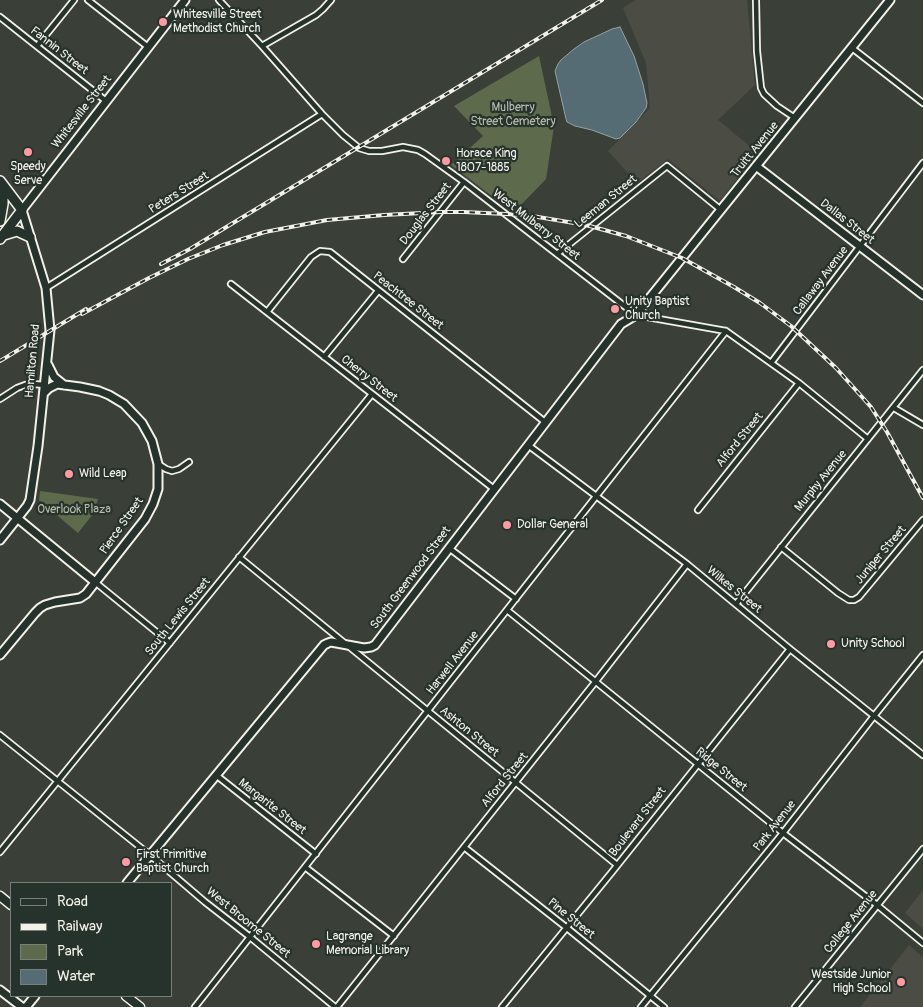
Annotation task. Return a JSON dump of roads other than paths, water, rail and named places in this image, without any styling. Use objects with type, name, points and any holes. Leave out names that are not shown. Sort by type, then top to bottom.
[{"type":"highway","name":"Hamilton Road","points":[[0,182],[22,210]]},
{"type":"highway","points":[[0,188],[3,196],[0,221]]},
{"type":"highway","name":"Whitesville Street","points":[[2,237],[22,210]]},
{"type":"highway","points":[[2,237],[17,231],[30,237]]},
{"type":"main road","points":[[0,896],[10,904]]},
{"type":"main road","points":[[127,997],[140,1007]]},
{"type":"street","points":[[37,46],[74,0]]},
{"type":"street","points":[[88,0],[148,48]]},
{"type":"street","name":"Whitesville Street","points":[[22,210],[185,0]]},
{"type":"street","name":"West Mulberry Street","points":[[219,0],[322,114],[359,148],[369,151],[382,151],[403,147],[418,150],[425,154],[636,315],[726,331],[799,383],[868,439]]},
{"type":"street","points":[[262,46],[316,15],[330,0]]},
{"type":"street","points":[[756,0],[757,51],[761,88],[764,94],[777,106],[795,118]]},
{"type":"street","name":"Truitt Avenue","points":[[636,315],[890,0]]},
{"type":"street","name":"Fannin Street","points":[[0,17],[106,101]]},
{"type":"street","points":[[852,48],[923,103]]},
{"type":"street","name":"Peters Street","points":[[46,288],[322,114]]},
{"type":"street","name":"Callaway Avenue","points":[[771,363],[923,163]]},
{"type":"street","name":"Leeman Street","points":[[557,254],[667,166],[720,210]]},
{"type":"street","name":"Dallas Street","points":[[756,166],[923,296]]},
{"type":"street","name":"Douglas Street","points":[[403,259],[464,182]]},
{"type":"street","name":"Hamilton Road","points":[[0,540],[30,500],[50,330],[46,288],[22,210]]},
{"type":"street","name":"Peachtree Street","points":[[267,312],[311,257],[320,251],[330,252],[545,422]]},
{"type":"street","name":"Cherry Street","points":[[231,284],[494,489]]},
{"type":"street","points":[[324,357],[378,291]]},
{"type":"street","name":"South Greenwood Street","points":[[128,882],[324,645],[331,642],[364,648],[375,645],[621,324],[636,315]]},
{"type":"street","name":"Harwell Avenue","points":[[195,1007],[726,331]]},
{"type":"street","points":[[47,361],[54,378],[64,385]]},
{"type":"street","name":"Murphy Avenue","points":[[736,604],[923,370]]},
{"type":"street","name":"Alford Street","points":[[698,510],[799,383]]},
{"type":"street","points":[[0,399],[24,385],[33,384],[44,389],[54,385],[64,385]]},
{"type":"street","name":"Pierce Street","points":[[0,655],[40,608],[55,602],[80,598],[86,594],[145,519],[158,489],[158,464],[155,451],[142,423],[124,404],[109,395],[99,391],[64,385]]},
{"type":"street","name":"South Lewis Street","points":[[0,852],[372,394]]},
{"type":"street","points":[[894,408],[923,425]]},
{"type":"street","name":"Wilkes Street","points":[[528,445],[687,564],[923,756]]},
{"type":"street","points":[[158,464],[166,470],[172,470],[179,469],[189,462]]},
{"type":"street","points":[[0,504],[170,643]]},
{"type":"street","name":"Juniper Street","points":[[781,547],[838,594],[849,600],[854,600],[859,598],[923,520]]},
{"type":"street","points":[[449,548],[516,599]]},
{"type":"street","name":"Ashton Street","points":[[239,558],[617,865]]},
{"type":"street","name":"Alford Street","points":[[336,1007],[596,682],[687,564]]},
{"type":"street","name":"Ridge Street","points":[[507,610],[782,833],[877,905],[923,943]]},
{"type":"street","name":"Boulevard Street","points":[[502,1007],[790,649]]},
{"type":"street","name":"Park Avenue","points":[[641,1007],[923,655]]},
{"type":"street","name":"West Broome Street","points":[[0,735],[336,1007]]},
{"type":"street","name":"Margarite Street","points":[[216,776],[316,854]]},
{"type":"street","name":"Pine Street","points":[[464,847],[664,1007]]},
{"type":"street","name":"College Avenue","points":[[795,1007],[923,849]]},
{"type":"street","points":[[305,867],[394,936]]},
{"type":"street","points":[[0,990],[22,1007]]},
{"type":"street","points":[[26,1007],[34,997]]},
{"type":"water","points":[[620,27],[634,56],[647,103],[646,108],[636,122],[620,138],[616,139],[567,122],[555,71],[561,60],[584,42]]},
{"type":"railway","points":[[161,264],[190,249],[602,0]]},
{"type":"railway","points":[[82,314],[149,278],[223,245],[265,232],[327,220],[384,215],[464,212],[526,215],[586,225],[626,236],[682,258],[760,303],[791,326],[836,368],[871,407],[923,498]]},
{"type":"railway","points":[[0,361],[86,309]]},
{"type":"place","name":"Whitesville Street Methodist Church","points":[[163,22]]},
{"type":"place","name":"Speedy Serve","points":[[28,152]]},
{"type":"place","name":"Horace King 1807-1885","points":[[446,161]]},
{"type":"place","name":"Unity Baptist Church","points":[[615,309]]},
{"type":"place","name":"Wild Leap","points":[[69,474]]},
{"type":"place","name":"Dollar General","points":[[507,525]]},
{"type":"place","name":"Unity School","points":[[831,644]]},
{"type":"place","name":"First Primitive Baptist Church","points":[[126,862]]},
{"type":"place","name":"Lagrange Memorial Library","points":[[316,944]]},
{"type":"place","name":"Westside Junior High School","points":[[901,982]]},
{"type":"park label","name":"Mulberry Street Cemetery","points":[[513,115]]},
{"type":"park label","name":"Overlook Plaza","points":[[74,510]]}]
